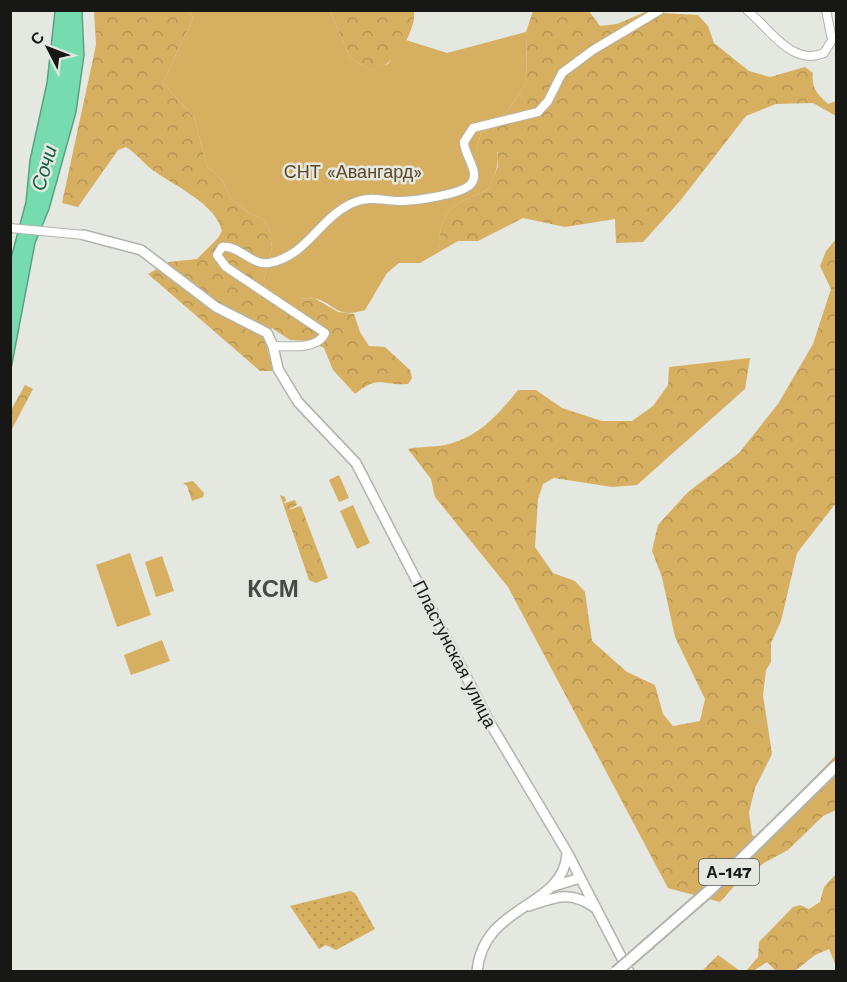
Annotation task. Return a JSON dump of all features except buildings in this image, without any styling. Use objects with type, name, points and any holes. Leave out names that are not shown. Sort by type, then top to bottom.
[{"type":"highway","name":"А-147","points":[[616,972],[710,890],[837,766]]},
{"type":"main road","name":"Пластунская улица","points":[[84,235],[101,237],[141,250],[216,307],[260,327],[273,346],[278,369],[298,402],[356,463],[490,723],[567,852],[629,972]]},
{"type":"main road","points":[[553,892],[563,872],[567,852]]},
{"type":"main road","points":[[477,972],[482,945],[499,923],[518,910],[580,878]]},
{"type":"main road","points":[[553,892],[577,897],[597,909]]},
{"type":"street","points":[[273,346],[314,344],[321,339],[324,333],[226,267],[217,255],[222,247],[229,246],[257,261],[271,262],[301,249],[328,218],[343,207],[359,200],[414,199],[456,191],[472,183],[474,172],[464,146],[470,131],[485,124],[537,112],[548,101],[562,73],[593,50],[660,10]]},
{"type":"street","points":[[747,10],[788,49],[813,56],[824,52],[831,40],[826,10]]},
{"type":"street","points":[[10,228],[84,235]]},
{"type":"green space","points":[[94,11],[187,11],[193,18],[163,83],[194,117],[207,166],[223,181],[231,199],[251,214],[263,219],[269,228],[272,247],[264,279],[294,299],[314,298],[338,312],[354,314],[360,332],[369,346],[385,347],[410,370],[412,378],[408,384],[375,383],[355,394],[333,370],[324,348],[310,341],[290,340],[272,328],[264,336],[273,371],[260,371],[148,274],[169,262],[197,259],[222,231],[212,212],[203,204],[154,171],[126,147],[118,150],[78,207],[62,203],[96,45]]},
{"type":"green space","name":"СНТ «Авангард»","points":[[187,11],[330,11],[350,58],[371,70],[388,64],[406,40],[447,53],[526,32],[527,82],[509,109],[493,127],[481,133],[476,151],[496,147],[498,163],[489,189],[450,210],[442,226],[439,252],[420,263],[399,263],[387,273],[365,310],[355,313],[341,312],[320,300],[294,299],[281,294],[264,279],[272,247],[269,228],[263,219],[251,214],[231,199],[223,181],[207,166],[194,117],[163,83],[193,18]]},
{"type":"green space","points":[[330,11],[414,11],[414,17],[407,39],[399,52],[381,67],[371,70],[350,58]]},
{"type":"green space","points":[[533,11],[589,11],[600,26],[617,24],[645,12],[698,15],[708,26],[714,43],[749,71],[770,77],[805,67],[813,73],[814,87],[821,97],[828,104],[836,101],[836,116],[813,103],[776,104],[746,116],[680,201],[643,242],[616,243],[615,219],[565,227],[523,218],[478,241],[458,241],[439,252],[445,217],[457,205],[489,189],[498,166],[498,152],[476,151],[481,133],[493,127],[509,109],[527,82],[526,32]]},
{"type":"green space","points":[[836,239],[836,503],[797,553],[781,621],[771,643],[771,662],[766,670],[763,695],[772,754],[755,788],[749,812],[752,835],[758,838],[836,755],[836,810],[823,816],[788,850],[764,863],[737,883],[720,902],[668,888],[508,587],[435,497],[431,479],[408,449],[445,445],[468,437],[495,417],[518,390],[536,390],[562,408],[602,421],[632,421],[653,406],[668,385],[669,367],[750,358],[745,389],[637,485],[612,487],[554,478],[543,484],[538,499],[535,547],[553,573],[575,581],[585,592],[592,641],[627,672],[655,685],[663,714],[673,726],[700,721],[705,699],[675,637],[662,577],[652,551],[658,525],[688,492],[739,453],[778,404],[813,344],[831,289],[820,266],[826,251]]},
{"type":"green space","points":[[25,385],[33,389],[11,431],[11,410]]},
{"type":"green space","points":[[339,475],[349,498],[339,502],[329,480]]},
{"type":"green space","points":[[193,481],[204,493],[203,497],[192,501],[187,486],[183,483]]},
{"type":"green space","points":[[280,495],[285,497],[284,502],[286,507],[285,503],[295,500],[297,505],[288,510],[301,506],[328,578],[316,583],[309,580]]},
{"type":"green space","points":[[353,505],[370,543],[357,549],[340,511]]},
{"type":"green space","points":[[130,553],[151,615],[117,627],[96,565]]},
{"type":"green space","points":[[162,556],[174,591],[156,597],[145,562]]},
{"type":"green space","points":[[162,640],[170,661],[131,675],[124,655]]},
{"type":"green space","points":[[836,874],[836,966],[829,949],[815,955],[795,971],[776,971],[767,962],[753,971],[746,971],[758,957],[759,942],[793,907],[800,905],[809,909],[820,902],[824,887]]},
{"type":"green space","points":[[350,891],[355,893],[375,929],[336,950],[326,945],[319,949],[290,906]]},
{"type":"green space","points":[[718,955],[740,971],[702,971]]},
{"type":"water","name":"Сочи","points":[[55,11],[82,11],[84,55],[76,112],[49,209],[35,243],[11,369],[11,258],[26,202],[30,160],[47,83]]},
{"type":"district","name":"КСМ","points":[[273,589]]}]
